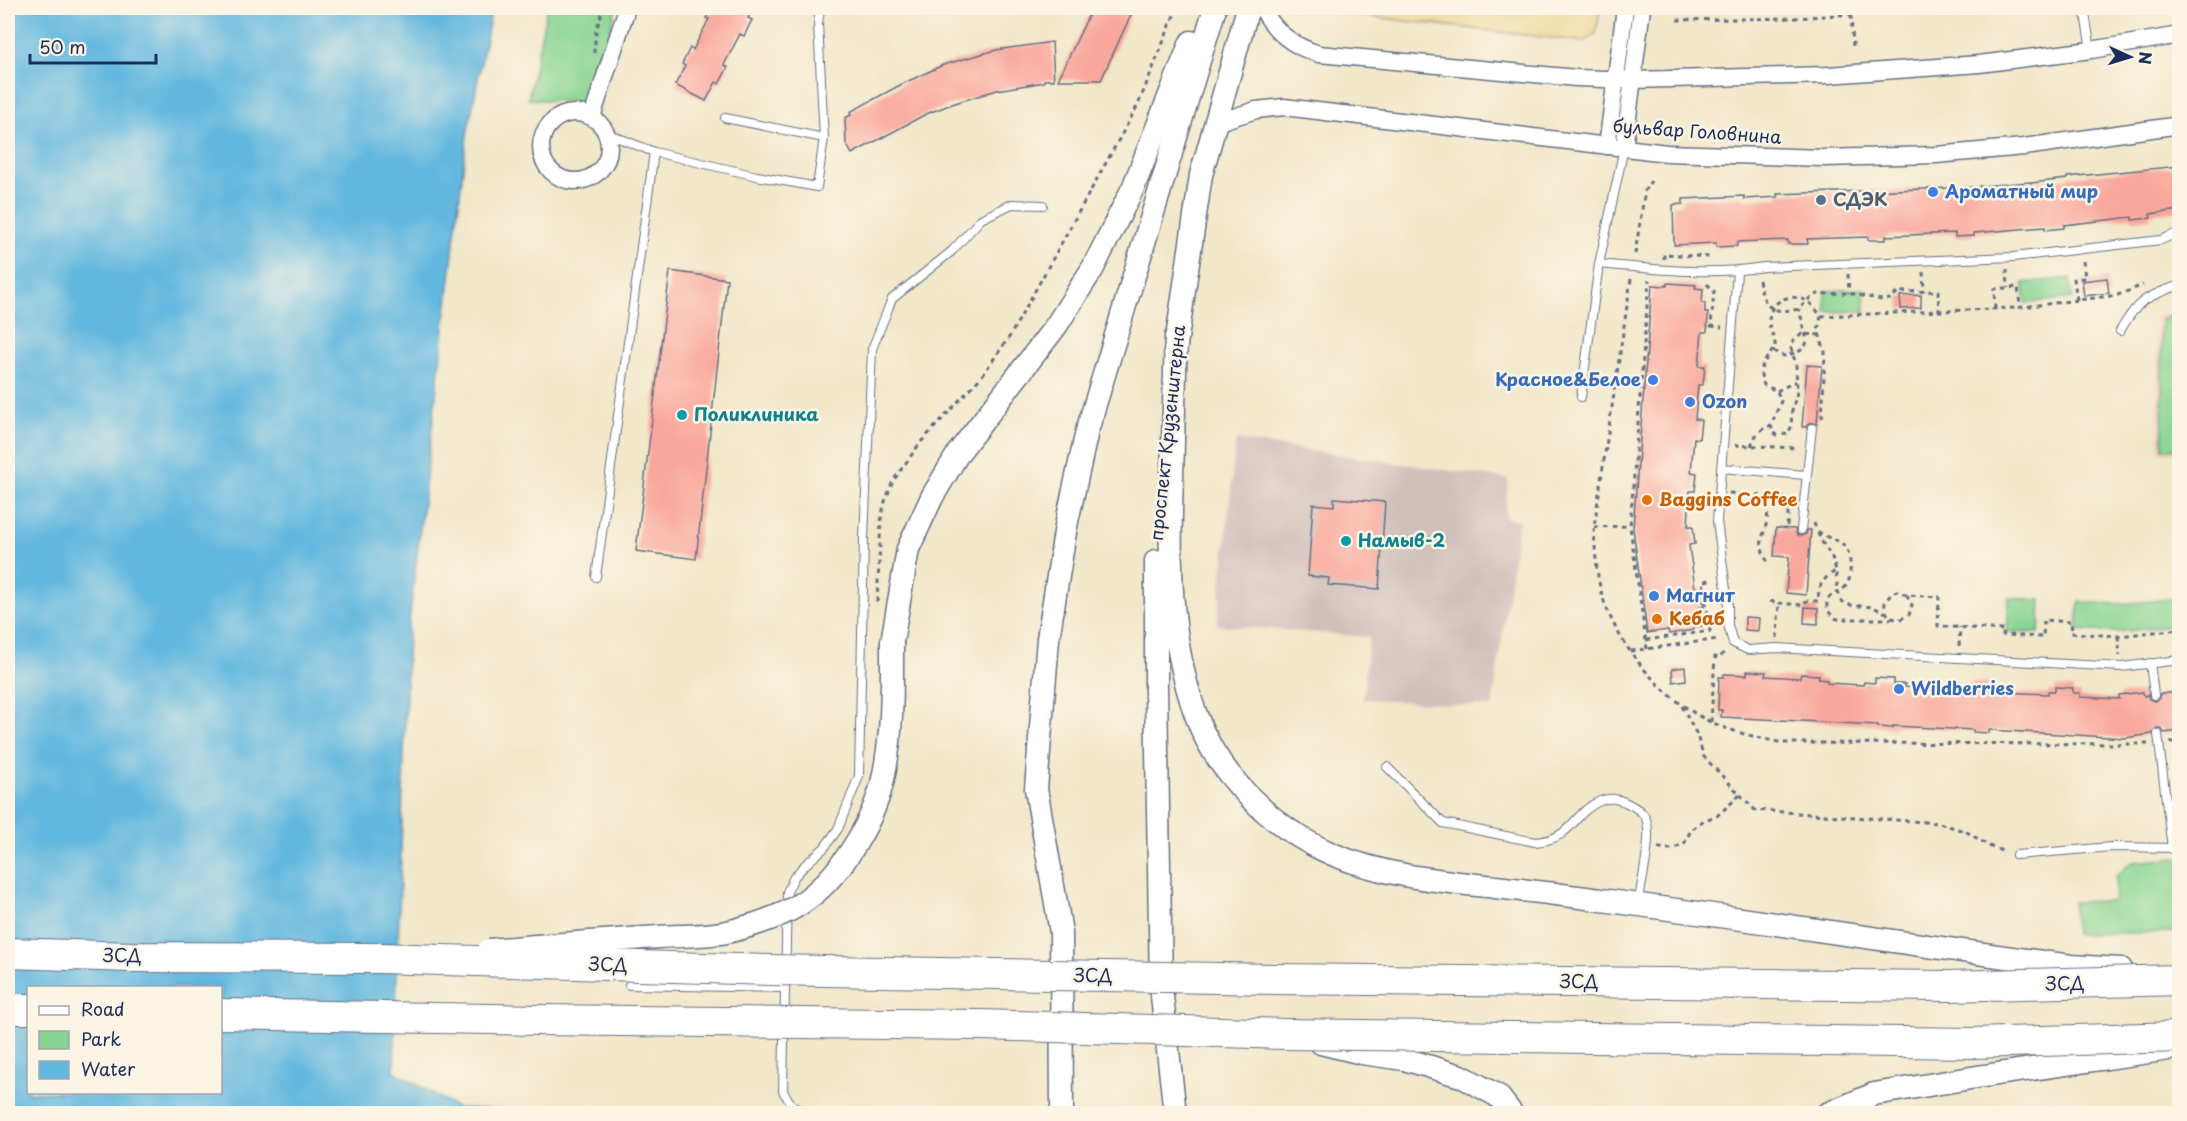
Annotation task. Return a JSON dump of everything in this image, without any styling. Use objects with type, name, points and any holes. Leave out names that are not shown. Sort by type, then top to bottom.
[{"type":"highway","name":"ЗСД","points":[[8,953],[132,957],[379,958],[770,970],[1333,980],[1949,986],[2180,980]]},
{"type":"highway","points":[[8,1009],[27,1009]]},
{"type":"highway","points":[[222,1014],[981,1025],[1284,1034],[1972,1043],[2180,1037]]},
{"type":"main road","points":[[379,958],[729,932],[772,917],[806,900],[831,878],[853,850],[869,817],[884,777],[893,701],[892,642],[908,549],[932,497],[959,453],[1056,326],[1093,268],[1133,188],[1206,8]]},
{"type":"main road","points":[[1062,1113],[1061,932],[1036,789],[1048,639],[1054,594],[1088,431],[1215,8]]},
{"type":"main road","name":"проспект Крузенштерна","points":[[1174,1113],[1161,987],[1156,550],[1176,337],[1201,175],[1248,8]]},
{"type":"main road","points":[[1176,337],[1169,549],[1179,653],[1197,717],[1213,749],[1232,777],[1262,811],[1305,841],[1333,855],[1376,870],[1437,881],[1638,904],[2071,966],[2180,972]]},
{"type":"main road","points":[[1284,1034],[1362,1053],[1404,1059],[1461,1076],[1498,1096],[1512,1113]]},
{"type":"main road","points":[[1827,1113],[1885,1092],[2180,1047]]},
{"type":"street","points":[[592,117],[627,8]]},
{"type":"street","points":[[1262,8],[1271,24],[1292,44],[1318,54],[1615,80],[1828,75],[1979,64],[2091,50],[2180,35]]},
{"type":"street","points":[[1616,147],[1615,80],[1625,8]]},
{"type":"street","points":[[1616,147],[1632,80],[1642,8]]},
{"type":"street","name":"бульвар Головнина","points":[[1215,123],[1256,110],[1284,106],[1667,153],[1823,158],[1936,155],[2024,147],[2180,125]]},
{"type":"street","points":[[572,113],[592,117],[606,133],[609,144],[604,164],[588,178],[578,180],[557,176],[544,160],[541,150],[546,129],[553,121],[572,113]]},
{"type":"lane","points":[[606,133],[654,152],[757,176],[817,187],[824,138],[818,24],[820,8]]},
{"type":"lane","points":[[2084,8],[2091,50]]},
{"type":"lane","points":[[725,118],[824,138]]},
{"type":"lane","points":[[1581,397],[1616,147]]},
{"type":"lane","points":[[596,577],[654,152]]},
{"type":"lane","points":[[806,1113],[791,1104],[783,1091],[787,892],[794,877],[824,848],[837,829],[859,776],[864,539],[872,349],[892,299],[952,251],[981,219],[1012,204],[1043,205]]},
{"type":"lane","points":[[1599,264],[1737,272],[1757,268],[2007,257],[2162,240],[2180,232]]},
{"type":"lane","points":[[1737,272],[1717,521],[1728,605],[1729,635],[1733,643],[1749,650],[1776,648],[2121,667],[2180,660]]},
{"type":"lane","points":[[2120,331],[2132,310],[2145,298],[2180,285]]},
{"type":"lane","points":[[1802,528],[1812,429]]},
{"type":"lane","points":[[1721,468],[1806,475]]},
{"type":"lane","points":[[2150,663],[2154,695]]},
{"type":"lane","points":[[2016,855],[2111,847],[2176,848],[2158,734]]},
{"type":"lane","points":[[1387,767],[1443,823],[1535,842],[1561,836],[1586,811],[1601,801],[1618,799],[1634,806],[1646,817],[1649,833],[1638,904]]},
{"type":"lane","points":[[629,985],[785,988]]},
{"type":"path","points":[[594,61],[596,31],[603,8]]},
{"type":"path","points":[[876,609],[880,522],[893,482],[920,443],[981,377],[1010,336],[1138,105],[1177,8]]},
{"type":"path","points":[[1677,20],[1844,13],[1851,15],[1938,8]]},
{"type":"path","points":[[1851,15],[1853,46]]},
{"type":"path","points":[[1650,180],[1645,190],[1594,527],[1601,594],[1613,626],[1652,678],[1681,704],[1711,722],[1743,735],[1783,744],[2103,746],[2180,742]]},
{"type":"path","points":[[2077,300],[2074,279],[2085,278],[2082,249]]},
{"type":"path","points":[[1676,255],[1711,257]]},
{"type":"path","points":[[2007,257],[2008,288]]},
{"type":"path","points":[[1923,260],[1924,291]]},
{"type":"path","points":[[1848,263],[1848,293]]},
{"type":"path","points":[[1757,268],[1766,305],[1782,311],[1800,309],[1812,296],[1818,294],[1848,293],[1882,300],[1890,299],[1898,292],[1938,291],[1939,311]]},
{"type":"path","points":[[1647,649],[1630,526],[1649,278]]},
{"type":"path","points":[[1706,282],[1714,291],[1711,326],[1714,327]]},
{"type":"path","points":[[1821,316],[2020,307],[2118,295],[2149,283]]},
{"type":"path","points":[[1995,308],[1994,289],[2018,287],[2020,307]]},
{"type":"path","points":[[1820,335],[1806,333],[1793,341],[1792,354],[1796,365],[1797,392],[1791,415],[1791,430],[1782,436],[1777,435],[1771,426],[1781,404],[1777,391],[1764,385],[1760,368],[1776,343],[1769,325],[1772,308],[1776,302],[1784,298],[1800,298],[1808,301],[1821,316]]},
{"type":"path","points":[[1773,351],[1780,356],[1803,350],[1806,345],[1806,333],[1800,309]]},
{"type":"path","points":[[1821,316],[1818,324],[1825,352],[1822,430]]},
{"type":"path","points":[[1777,391],[1796,381]]},
{"type":"path","points":[[1751,446],[1755,435],[1771,426]]},
{"type":"path","points":[[1723,444],[1795,449],[1802,444],[1803,430],[1812,429]]},
{"type":"path","points":[[1720,492],[1783,497],[1789,503],[1787,526],[1802,528]]},
{"type":"path","points":[[1768,496],[1767,522],[1762,533],[1761,545],[1769,564]]},
{"type":"path","points":[[1815,514],[1814,524],[1820,540],[1834,562],[1837,592],[1841,601],[1845,604],[1873,607],[1893,619]]},
{"type":"path","points":[[1594,527],[1630,526]]},
{"type":"path","points":[[1817,530],[1821,535],[1842,542],[1850,555],[1850,577],[1847,584],[1828,600],[1827,606],[1832,616],[1838,619],[1904,618],[1909,615],[1912,605],[1908,595]]},
{"type":"path","points":[[1770,601],[1802,605],[1807,600],[1818,601],[1819,588],[1823,580],[1835,571]]},
{"type":"path","points":[[1646,640],[1710,631],[1703,581],[1708,580]]},
{"type":"path","points":[[1886,613],[1887,597],[1897,591],[1908,595],[1939,597],[1938,626],[2004,630],[2003,635],[2043,637],[2044,620],[2072,622],[2071,633],[2118,636],[2180,629]]},
{"type":"path","points":[[1776,648],[1779,603]]},
{"type":"path","points":[[1959,658],[1960,627]]},
{"type":"path","points":[[1630,651],[1716,639],[1729,635]]},
{"type":"path","points":[[2118,636],[2121,667]]},
{"type":"path","points":[[1711,722],[1715,657],[1720,657]]},
{"type":"path","points":[[1681,704],[1696,733],[1704,756],[1755,810],[1939,823],[1967,832],[1991,847],[2016,855]]},
{"type":"path","points":[[1648,848],[1672,849],[1684,844],[1691,830],[1704,820],[1717,816],[1740,795]]},
{"type":"shaded area","points":[[2179,308],[2179,453],[2158,453],[2156,317]]},
{"type":"shaded area","points":[[1236,440],[1508,479],[1505,518],[1519,520],[1492,707],[1363,699],[1369,637],[1217,625]]},
{"type":"green space","points":[[547,8],[616,8],[590,103],[528,99]]},
{"type":"green space","points":[[2070,278],[2072,298],[2026,303],[2023,283]]},
{"type":"green space","points":[[1864,289],[1865,311],[1826,312],[1825,291]]},
{"type":"green space","points":[[2179,313],[2179,448],[2163,449],[2161,320]]},
{"type":"green space","points":[[2009,598],[2041,600],[2039,633],[2007,632]]},
{"type":"green space","points":[[2179,598],[2179,625],[2118,632],[2077,630],[2079,602],[2122,604]]},
{"type":"green space","points":[[2179,858],[2179,932],[2075,934],[2073,902],[2114,901],[2116,876],[2132,862]]},
{"type":"sand","points":[[1339,8],[1600,8],[1596,33],[1585,42],[1339,13]]},
{"type":"water","points":[[8,8],[492,8],[467,135],[408,630],[394,1071],[457,1108],[600,1113],[8,1113]]},
{"type":"building","points":[[711,8],[754,8],[748,18],[752,20],[744,36],[740,34],[724,65],[728,67],[719,84],[716,82],[706,101],[675,85],[685,66],[682,64],[690,48],[693,50],[709,19],[706,18]]},
{"type":"building","points":[[1092,8],[1134,8],[1101,80],[1058,80]]},
{"type":"building","points":[[1052,42],[1054,80],[997,90],[952,104],[926,114],[852,154],[846,143],[845,118],[851,115],[850,112],[902,84],[943,65],[996,50]]},
{"type":"building","points":[[2180,166],[2180,210],[2150,214],[2151,218],[2132,220],[2132,217],[2064,225],[2064,228],[2045,230],[2045,227],[1974,233],[1974,236],[1955,237],[1955,233],[1886,236],[1886,240],[1868,240],[1868,237],[1807,239],[1808,244],[1788,244],[1788,240],[1737,242],[1737,246],[1716,247],[1716,243],[1674,245],[1673,205],[1683,204],[1683,199],[1744,196],[1744,199],[1778,197],[1777,194],[1981,187]]},
{"type":"building","name":"Поликлиника","points":[[670,271],[727,279],[696,559],[636,551]]},
{"type":"building","points":[[2107,278],[2109,293],[2084,296],[2082,281]]},
{"type":"building","points":[[1667,283],[1696,285],[1695,288],[1703,289],[1702,303],[1705,303],[1705,313],[1708,313],[1707,332],[1702,332],[1699,366],[1705,366],[1703,385],[1698,385],[1695,419],[1701,420],[1699,439],[1694,438],[1691,472],[1697,473],[1695,491],[1690,491],[1688,526],[1693,526],[1695,544],[1689,545],[1695,588],[1701,588],[1704,607],[1700,607],[1702,626],[1669,634],[1668,630],[1647,633],[1633,528],[1652,285],[1667,286]]},
{"type":"building","points":[[1921,295],[1921,308],[1901,309],[1900,296]]},
{"type":"building","points":[[1807,365],[1822,366],[1817,424],[1810,422],[1806,427],[1802,427]]},
{"type":"building","name":"Намыв-2","points":[[1334,498],[1385,502],[1379,589],[1328,585],[1329,578],[1308,576],[1313,504],[1334,506]]},
{"type":"building","points":[[1776,528],[1795,529],[1797,535],[1801,536],[1806,534],[1807,530],[1811,530],[1806,595],[1786,593],[1789,557],[1774,556]]},
{"type":"building","points":[[1805,607],[1818,608],[1818,624],[1804,623]]},
{"type":"building","points":[[1745,617],[1759,618],[1758,631],[1745,630]]},
{"type":"building","points":[[1685,667],[1686,680],[1673,682],[1672,669]]},
{"type":"building","points":[[1747,671],[1766,672],[1765,676],[1800,678],[1801,674],[1819,675],[1818,679],[1827,680],[1827,683],[1863,685],[1864,682],[1875,683],[1875,678],[1894,679],[1894,684],[1905,684],[1905,687],[1959,690],[1959,687],[1970,688],[1971,683],[1989,684],[1989,689],[2001,690],[2000,692],[2048,694],[2048,691],[2055,691],[2055,687],[2073,688],[2073,693],[2080,693],[2080,697],[2119,699],[2119,695],[2143,692],[2144,696],[2148,695],[2149,699],[2154,701],[2158,700],[2160,694],[2180,692],[2180,731],[2164,733],[2161,728],[2157,728],[2152,734],[2125,738],[1989,730],[1989,733],[1973,732],[1973,730],[1893,726],[1893,728],[1877,727],[1878,725],[1721,717],[1722,710],[1718,710],[1719,677],[1724,677],[1724,674],[1747,675]]},
{"type":"place","name":"Ароматный мир","points":[[1933,192]]},
{"type":"place","name":"СДЭК","points":[[1821,200]]},
{"type":"place","name":"Красное&Белое","points":[[1653,380]]},
{"type":"place","name":"Ozon","points":[[1690,402]]},
{"type":"place","name":"Поликлиника","points":[[682,415]]},
{"type":"place","name":"Baggins Coffee","points":[[1647,500]]},
{"type":"place","name":"Намыв-2","points":[[1346,541]]},
{"type":"place","name":"Магнит","points":[[1654,596]]},
{"type":"place","name":"Кебаб","points":[[1657,619]]},
{"type":"place","name":"Wildberries","points":[[1899,689]]}]
